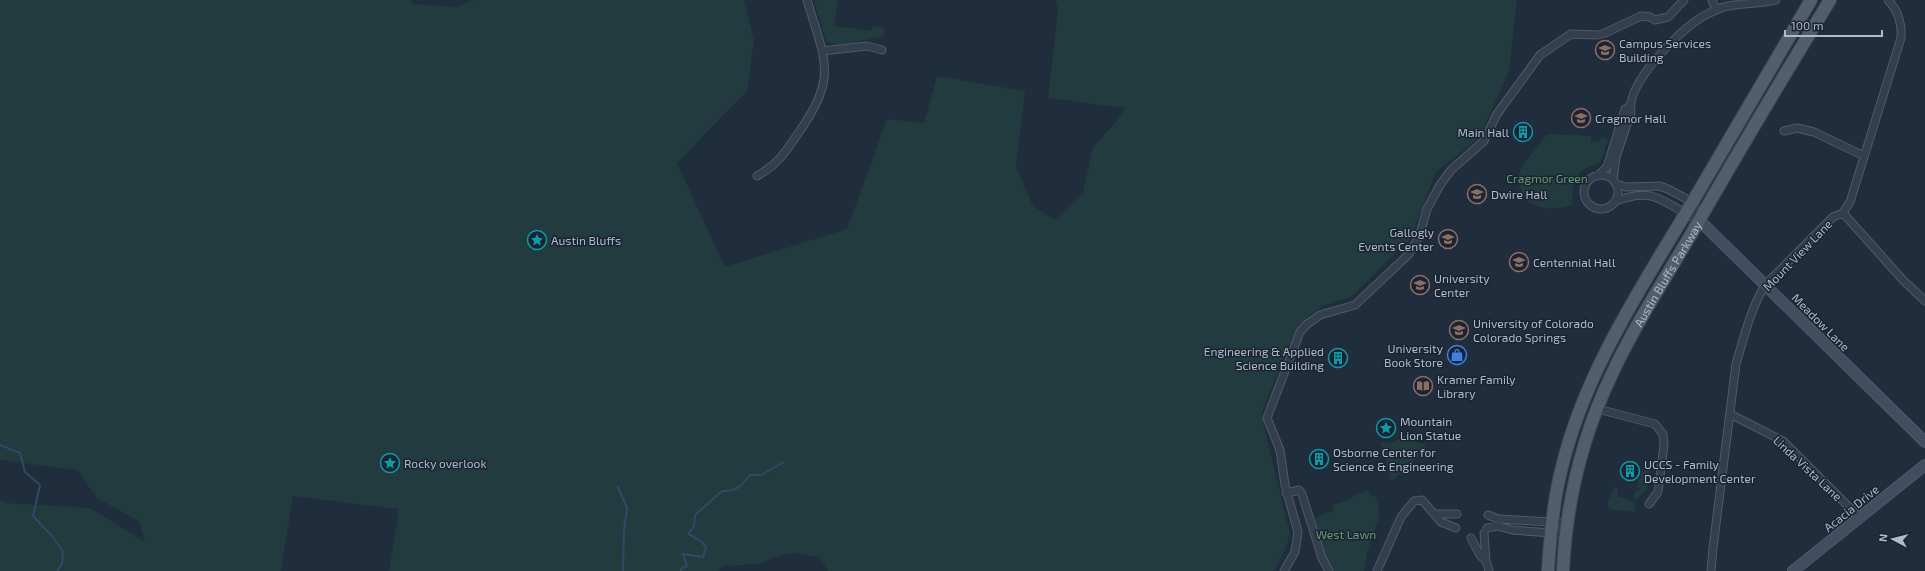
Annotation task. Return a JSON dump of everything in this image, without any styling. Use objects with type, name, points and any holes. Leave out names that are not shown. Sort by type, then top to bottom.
[{"type":"main road","name":"Austin Bluffs Parkway","points":[[1548,571],[1551,527],[1557,489],[1567,448],[1595,375],[1618,330],[1811,0]]},
{"type":"main road","name":"Austin Bluffs Parkway","points":[[1563,571],[1566,528],[1583,449],[1598,409],[1626,346],[1830,0]]},
{"type":"street","points":[[757,176],[776,164],[813,112],[824,82],[826,72],[822,51],[807,0]]},
{"type":"street","points":[[1284,571],[1295,552],[1298,537],[1286,493],[1280,450],[1267,418],[1300,332],[1306,325],[1320,315],[1355,305],[1409,254],[1419,237],[1427,209],[1440,185],[1451,170],[1484,141],[1497,114],[1540,55],[1571,34],[1597,35],[1605,33],[1641,16],[1650,17],[1655,20],[1668,17],[1684,0]]},
{"type":"street","points":[[1712,0],[1716,10]]},
{"type":"street","points":[[1630,106],[1625,109],[1606,168],[1598,176],[1590,180],[1586,187],[1585,196],[1589,204],[1598,209],[1609,207],[1616,201],[1618,192],[1614,182],[1616,157],[1631,112],[1630,106],[1641,80],[1656,58],[1699,18],[1716,10],[1731,6],[1776,0]]},
{"type":"street","name":"Mount View Lane","points":[[1711,571],[1712,548],[1736,364],[1759,296],[1765,285],[1833,217],[1843,213],[1850,202],[1901,38],[1902,28],[1900,18],[1896,9],[1888,0]]},
{"type":"street","points":[[822,51],[868,46],[882,50]]},
{"type":"street","points":[[1784,131],[1796,128],[1810,130],[1864,156]]},
{"type":"street","points":[[1598,176],[1606,176],[1614,182],[1626,187],[1660,186],[1692,202]]},
{"type":"street","name":"Meadow Lane","points":[[1616,201],[1636,194],[1651,196],[1662,200],[1685,214],[1699,220],[1925,442]]},
{"type":"street","name":"Meadow Lane","points":[[1692,202],[1699,220]]},
{"type":"street","points":[[1843,213],[1903,280],[1925,301]]},
{"type":"street","points":[[1598,409],[1654,424],[1663,434],[1664,445],[1658,492],[1649,504]]},
{"type":"street","name":"Linda Vista Lane","points":[[1730,414],[1783,441],[1860,518]]},
{"type":"street","name":"Acacia Drive","points":[[1793,571],[1925,465]]},
{"type":"street","points":[[1286,493],[1299,490],[1302,494],[1322,558],[1329,571]]},
{"type":"street","points":[[1377,571],[1401,517],[1414,501],[1422,500],[1436,514],[1441,522],[1456,528]]},
{"type":"street","points":[[1436,514],[1457,514]]},
{"type":"street","points":[[1488,515],[1498,519],[1566,528]]},
{"type":"street","points":[[1489,571],[1486,561],[1485,531],[1498,526],[1512,530],[1551,527],[1566,528]]},
{"type":"street","points":[[1471,538],[1486,561]]},
{"type":"green space","points":[[0,0],[411,0],[413,4],[457,7],[473,0],[744,0],[754,41],[747,91],[677,163],[725,267],[847,229],[887,119],[924,123],[937,76],[1025,91],[1016,167],[1033,206],[1055,220],[1083,192],[1093,147],[1115,123],[1125,108],[1048,98],[1058,10],[1055,0],[1517,0],[1509,71],[1479,138],[1436,172],[1410,239],[1351,297],[1320,307],[1300,324],[1288,347],[1261,414],[1290,534],[1285,550],[1274,571],[828,571],[819,557],[798,553],[781,555],[758,564],[723,566],[719,571],[389,571],[399,509],[293,496],[281,571],[0,571],[0,499],[6,503],[90,508],[145,542],[139,521],[97,498],[77,470],[0,460]]},
{"type":"green space","points":[[814,0],[838,0],[834,26],[872,31],[873,26],[885,28],[883,37],[839,45],[826,41]]},
{"type":"green space","name":"Cragmor Green","points":[[1547,134],[1591,136],[1591,142],[1599,141],[1602,137],[1608,140],[1600,161],[1583,170],[1576,178],[1573,188],[1573,205],[1562,208],[1543,208],[1533,204],[1523,194],[1517,181],[1521,168]]},
{"type":"green space","points":[[1403,435],[1424,445],[1427,448],[1391,482],[1381,442],[1394,442]]},
{"type":"green space","points":[[1646,460],[1651,462],[1647,489],[1636,500],[1633,498],[1636,490],[1639,491],[1640,489],[1637,487],[1642,470],[1646,471],[1647,469],[1643,468]]},
{"type":"green space","points":[[1614,486],[1618,489],[1618,498],[1621,497],[1636,502],[1635,512],[1613,510],[1607,506]]},
{"type":"green space","name":"West Lawn","points":[[1368,490],[1370,495],[1376,497],[1380,515],[1368,549],[1364,571],[1334,571],[1326,558],[1314,518],[1333,511],[1332,505],[1353,499],[1352,496]]},
{"type":"waterway","points":[[0,445],[20,453],[25,472],[40,485],[33,516],[52,536],[63,551],[62,564],[57,571]]},
{"type":"waterway","points":[[681,571],[681,569],[687,566],[683,554],[703,557],[706,547],[701,541],[688,534],[694,526],[695,515],[722,491],[735,489],[750,475],[761,475],[784,462]]},
{"type":"waterway","points":[[618,487],[627,508],[624,530],[623,571]]},
{"type":"place","name":"Campus Services Building","points":[[1605,50]]},
{"type":"place","name":"Cragmor Hall","points":[[1581,118]]},
{"type":"place","name":"Main Hall","points":[[1523,132]]},
{"type":"place","name":"Dwire Hall","points":[[1477,194]]},
{"type":"place","name":"Gallogly Events Center","points":[[1448,239]]},
{"type":"place","name":"Austin Bluffs","points":[[537,240]]},
{"type":"place","name":"Centennial Hall","points":[[1519,262]]},
{"type":"place","name":"University Center","points":[[1420,285]]},
{"type":"place","name":"University of Colorado Colorado Springs","points":[[1459,330]]},
{"type":"place","name":"University Book Store","points":[[1457,355]]},
{"type":"place","name":"Engineering & Applied Science Building","points":[[1338,358]]},
{"type":"place","name":"Kramer Family Library","points":[[1423,386]]},
{"type":"place","name":"Mountain Lion Statue","points":[[1386,428]]},
{"type":"place","name":"Osborne Center for Science & Engineering","points":[[1319,459]]},
{"type":"place","name":"Rocky overlook","points":[[390,463]]},
{"type":"place","name":"UCCS - Family Development Center","points":[[1630,471]]}]
